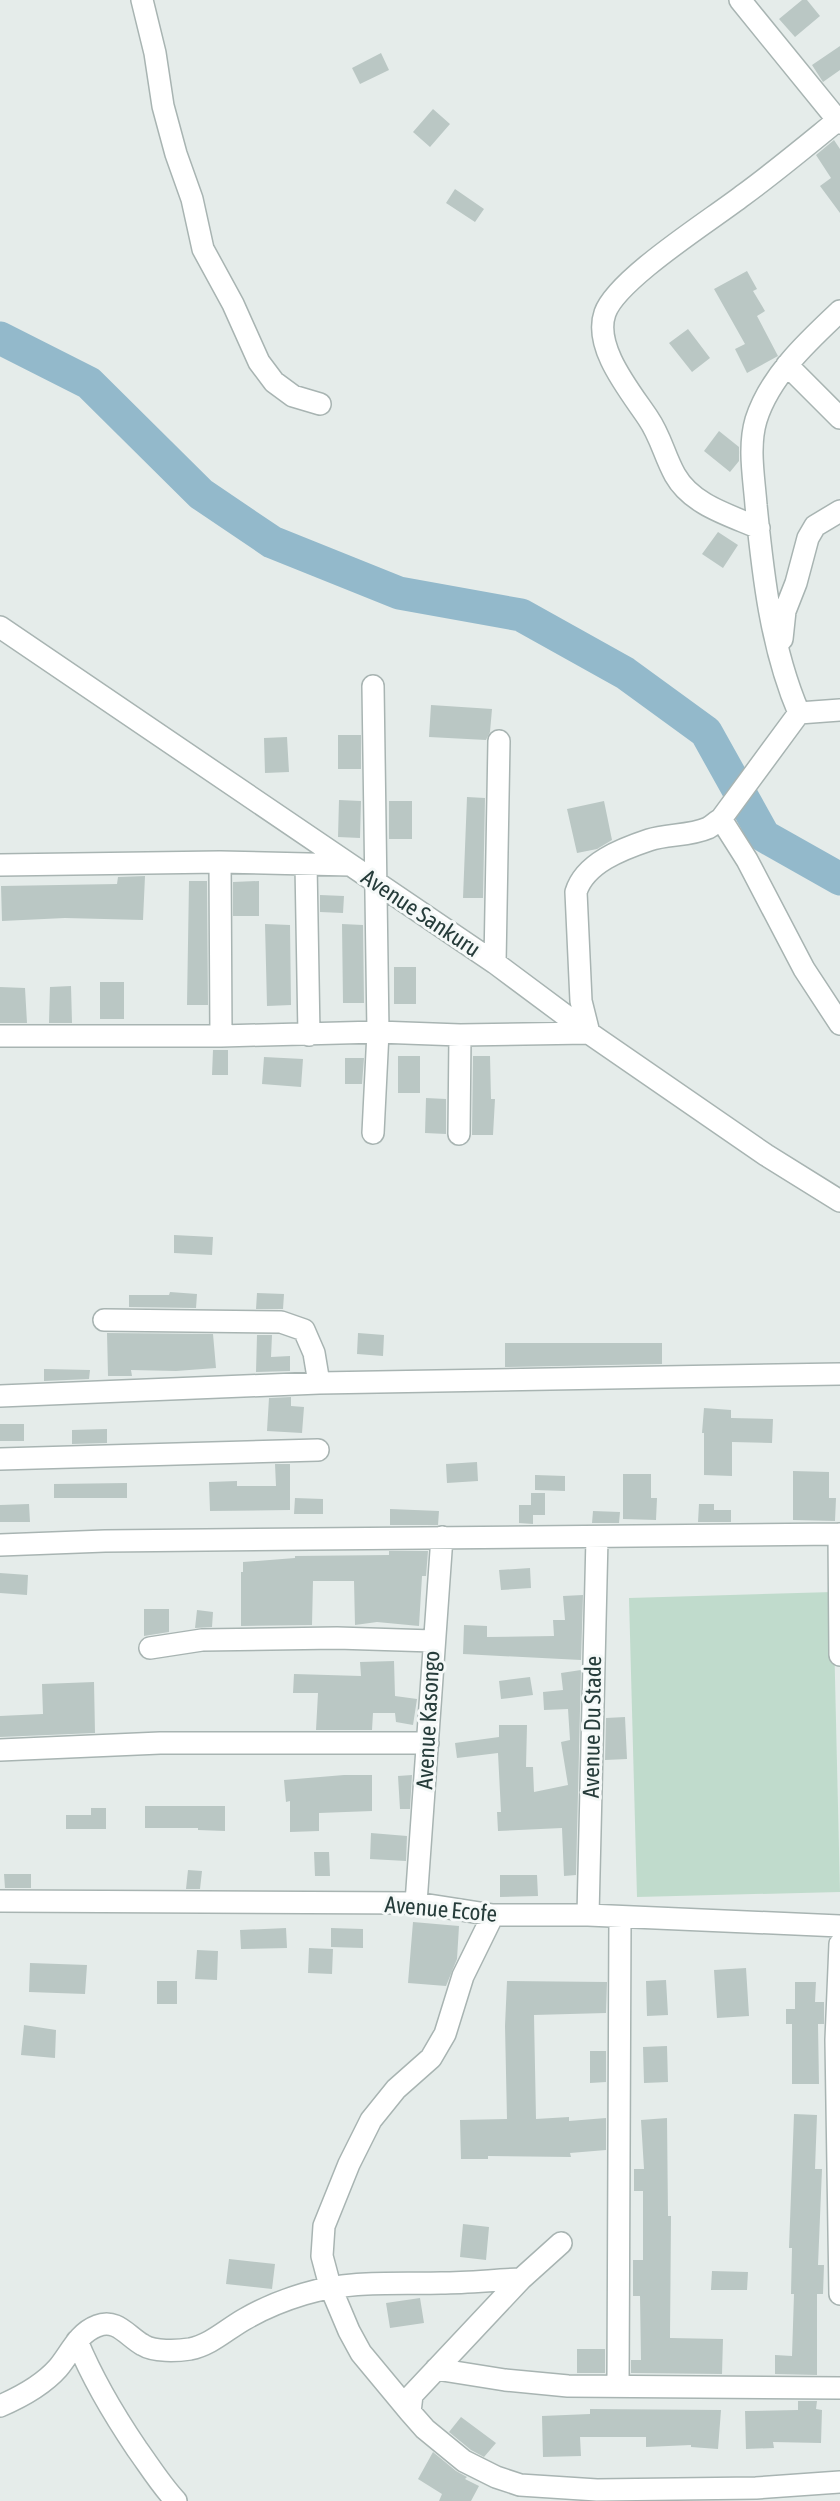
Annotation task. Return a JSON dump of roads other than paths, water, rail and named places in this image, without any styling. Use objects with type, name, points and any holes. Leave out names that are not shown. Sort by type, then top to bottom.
[{"type":"street","points":[[142,0],[155,53],[163,106],[176,155],[192,199],[204,249],[259,362],[274,382],[293,396],[320,404]]},
{"type":"street","points":[[740,0],[839,122],[641,270],[613,299],[605,313],[603,329],[612,363],[660,435],[676,478],[693,498],[759,528]]},
{"type":"street","points":[[799,713],[786,682],[771,621],[752,459],[756,422],[769,390],[787,365],[840,311]]},
{"type":"street","points":[[787,365],[840,418]]},
{"type":"street","points":[[786,682],[782,635],[785,611],[808,538],[815,526],[840,511]]},
{"type":"street","name":"Avenue Sankuru","points":[[0,627],[495,963],[766,1155],[840,1201]]},
{"type":"street","points":[[373,686],[378,1032],[373,1133]]},
{"type":"street","points":[[0,1036],[221,1036],[378,1032],[460,1035],[589,1032],[581,1001],[576,892],[579,880],[586,872],[649,840],[707,828],[721,818],[799,713],[840,710]]},
{"type":"street","points":[[495,963],[499,741]]},
{"type":"street","points":[[721,818],[747,860],[804,969],[840,1024]]},
{"type":"street","points":[[0,865],[220,862],[350,865]]},
{"type":"street","points":[[220,862],[221,1036]]},
{"type":"street","points":[[306,864],[309,1035]]},
{"type":"street","points":[[459,1134],[460,1035]]},
{"type":"street","points":[[104,1320],[281,1322],[304,1330],[314,1353],[319,1383]]},
{"type":"street","points":[[0,1395],[319,1383],[840,1374]]},
{"type":"street","points":[[0,1459],[318,1450]]},
{"type":"street","points":[[0,1545],[105,1541],[839,1534],[840,1654]]},
{"type":"street","name":"Avenue Kasongo","points":[[416,1903],[442,1537]]},
{"type":"street","name":"Avenue Du Stade","points":[[588,1915],[597,1538]]},
{"type":"street","points":[[150,1648],[202,1640],[338,1638],[433,1641]]},
{"type":"street","points":[[0,1750],[160,1742],[428,1743]]},
{"type":"street","name":"Avenue Ecofe","points":[[0,1901],[416,1903],[493,1915],[588,1915],[840,1926]]},
{"type":"street","points":[[493,1915],[463,1976],[445,2034],[431,2057],[383,2103],[371,2120],[349,2164],[324,2226],[322,2256],[330,2286],[361,2353],[425,2429],[464,2461],[520,2493],[756,2488],[840,2482]]},
{"type":"street","points":[[618,2386],[620,1918]]},
{"type":"street","points":[[840,1944],[840,2294]]},
{"type":"street","points":[[410,2412],[412,2395],[521,2279],[561,2243]]},
{"type":"street","points":[[0,2406],[45,2380],[58,2368],[77,2341],[92,2327],[103,2323],[117,2325],[144,2347],[172,2351],[191,2349],[210,2342],[257,2312],[330,2286],[521,2279]]},
{"type":"street","points":[[77,2341],[115,2416],[152,2472],[176,2501]]},
{"type":"street","points":[[436,2369],[527,2383],[840,2388]]},
{"type":"waterway","points":[[0,338],[89,383],[201,494],[272,542],[399,593],[521,615],[625,673],[706,732],[764,836],[840,879]]}]
